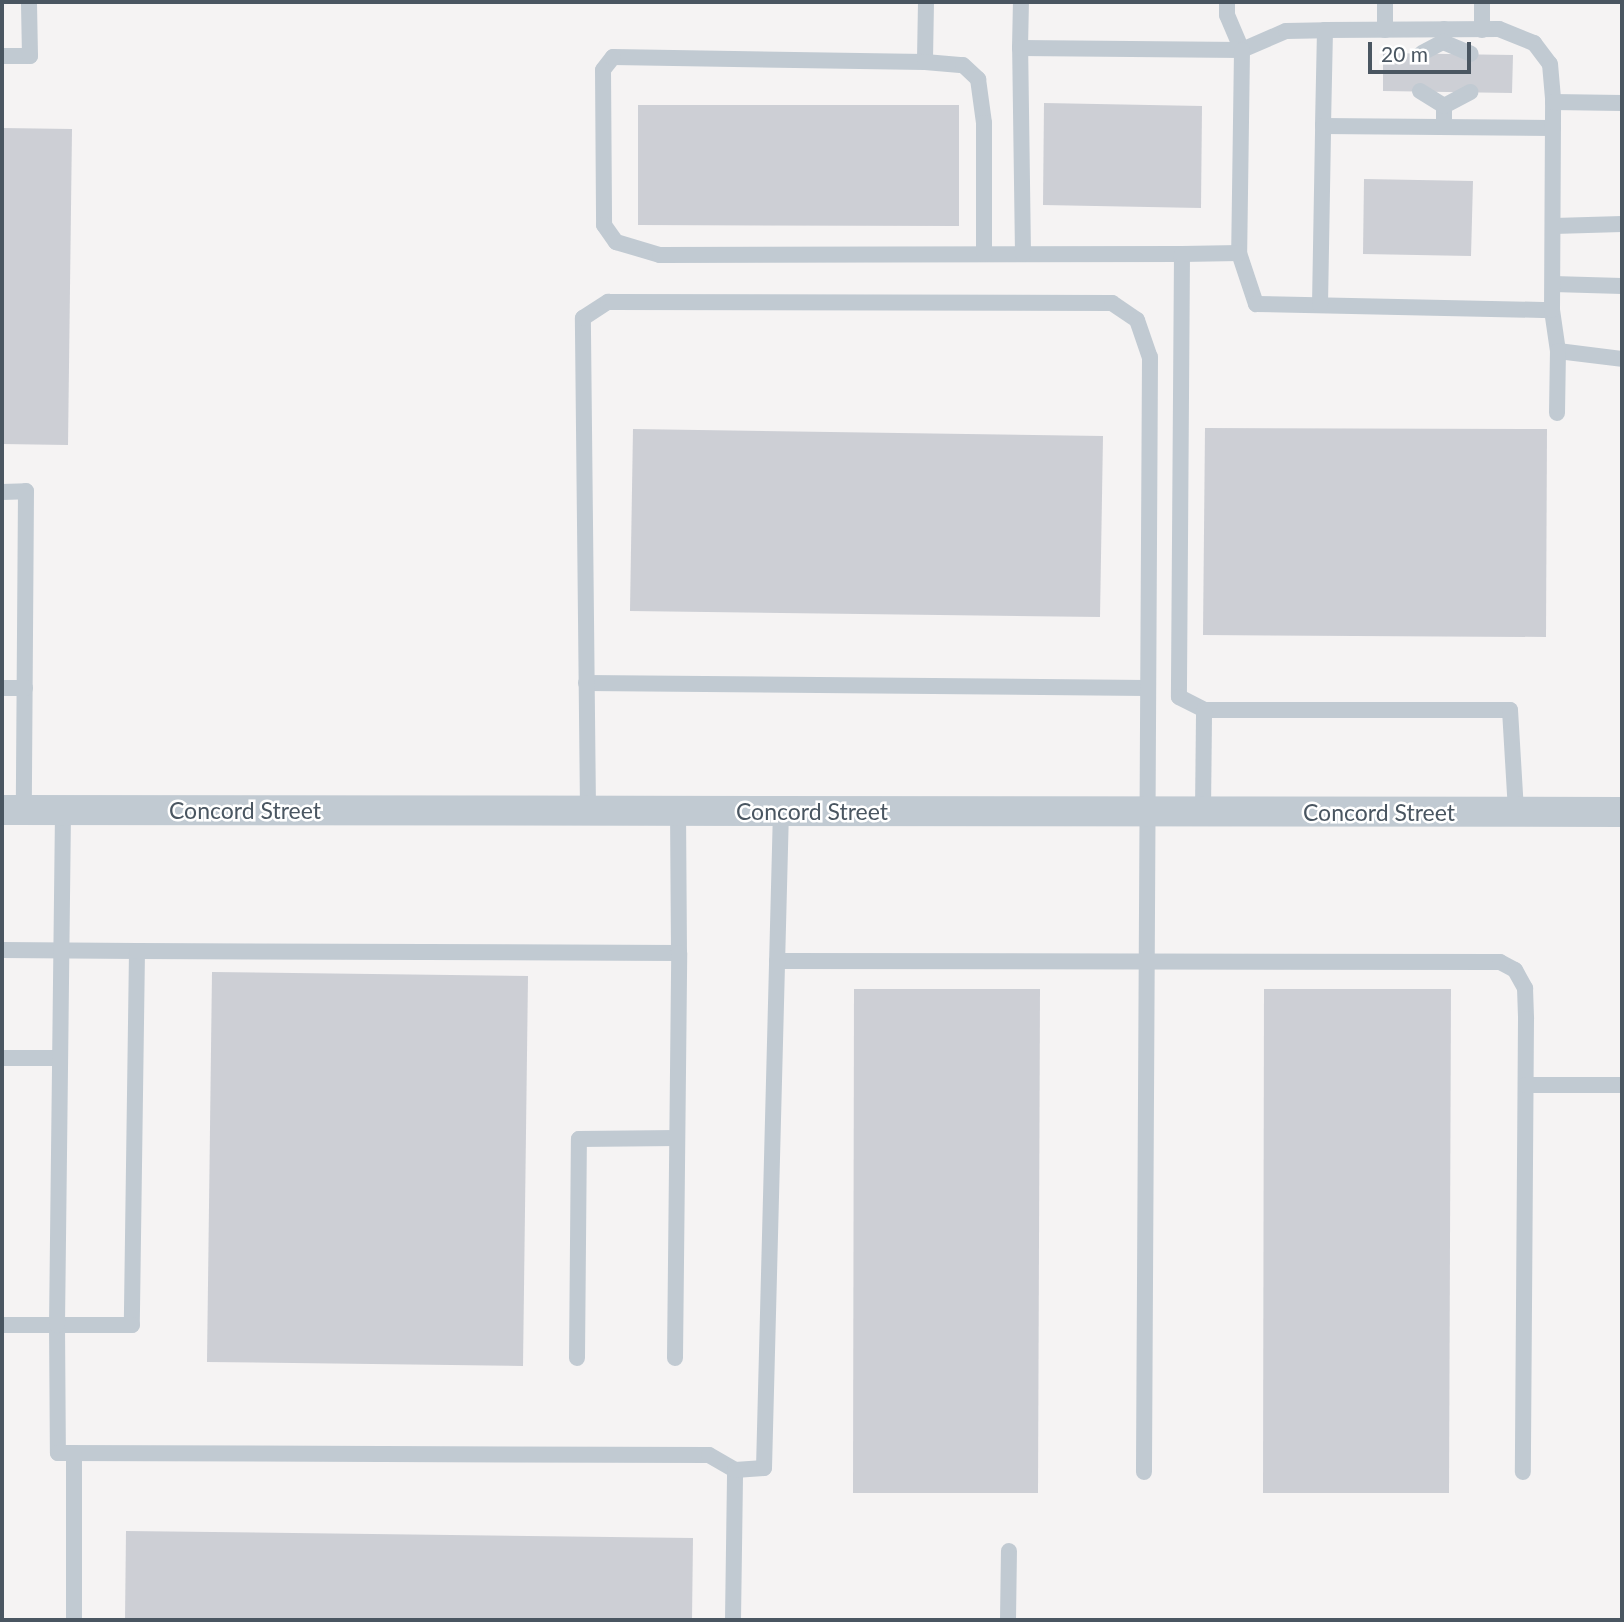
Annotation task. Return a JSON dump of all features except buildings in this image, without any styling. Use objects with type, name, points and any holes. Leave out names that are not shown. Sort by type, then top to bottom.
[{"type":"street","name":"Concord Street","points":[[13,810],[1622,812]]},
{"type":"lane","points":[[2,56],[30,56],[29,2]]},
{"type":"lane","points":[[925,62],[926,2]]},
{"type":"lane","points":[[1021,2],[1023,254]]},
{"type":"lane","points":[[1227,2],[1227,15],[1242,50],[1239,253],[1256,304],[1552,310]]},
{"type":"lane","points":[[1385,2],[1385,30]]},
{"type":"lane","points":[[1482,2],[1482,30]]},
{"type":"lane","points":[[1020,48],[1242,50],[1286,31],[1325,30],[1385,30],[1443,35],[1499,29],[1534,43],[1550,64],[1553,102],[1552,310],[1558,351],[1557,413]]},
{"type":"lane","points":[[1320,305],[1325,30]]},
{"type":"lane","points":[[1422,53],[1443,35]]},
{"type":"lane","points":[[1443,35],[1471,54]]},
{"type":"lane","points":[[984,254],[984,123],[978,79],[962,65],[925,62],[613,57],[603,70],[604,225],[616,242],[660,255],[1182,254],[1239,253]]},
{"type":"lane","points":[[1420,91],[1444,106]]},
{"type":"lane","points":[[1444,106],[1470,92]]},
{"type":"lane","points":[[1553,102],[1622,103]]},
{"type":"lane","points":[[1444,106],[1444,127]]},
{"type":"lane","points":[[1323,126],[1553,128]]},
{"type":"lane","points":[[1554,226],[1622,224]]},
{"type":"lane","points":[[1182,254],[1180,697],[1204,710],[1510,710],[1516,812]]},
{"type":"lane","points":[[1553,284],[1622,286]]},
{"type":"lane","points":[[588,810],[583,318],[608,302],[1112,303],[1137,320],[1150,357],[1145,811],[1144,1472]]},
{"type":"lane","points":[[1558,351],[1622,359]]},
{"type":"lane","points":[[2,492],[26,491],[25,688],[13,810]]},
{"type":"lane","points":[[586,683],[1146,688]]},
{"type":"lane","points":[[2,688],[25,688]]},
{"type":"lane","points":[[1203,811],[1204,710]]},
{"type":"lane","points":[[63,809],[58,1453],[709,1455],[735,1470],[764,1468],[781,811]]},
{"type":"lane","points":[[675,1357],[680,953],[678,810]]},
{"type":"lane","points":[[2,950],[680,953]]},
{"type":"lane","points":[[2,1325],[132,1325],[137,951]]},
{"type":"lane","points":[[777,961],[1500,962],[1515,970],[1525,988],[1523,1472]]},
{"type":"lane","points":[[2,1058],[60,1058]]},
{"type":"lane","points":[[1526,1085],[1622,1085]]},
{"type":"lane","points":[[577,1358],[579,1139],[677,1138]]},
{"type":"lane","points":[[74,1453],[74,1620]]},
{"type":"lane","points":[[733,1620],[735,1470]]},
{"type":"lane","points":[[1008,1620],[1009,1551]]}]
